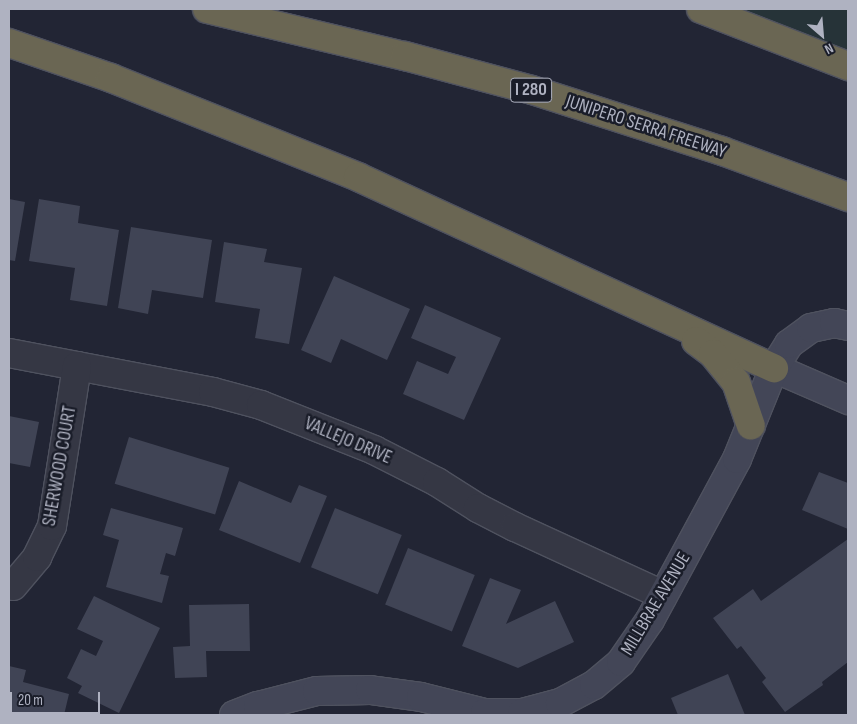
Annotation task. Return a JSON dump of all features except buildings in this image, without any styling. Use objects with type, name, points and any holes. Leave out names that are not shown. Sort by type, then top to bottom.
[{"type":"highway","name":"JUNIPERO SERRA FREEWAY","points":[[207,9],[405,56],[532,90],[704,145],[848,197]]},
{"type":"highway","points":[[701,9],[848,66]]},
{"type":"highway","points":[[9,43],[111,78],[358,177],[774,368]]},
{"type":"highway","points":[[663,316],[713,354],[736,382],[751,426]]},
{"type":"street","name":"MILLBRAE AVENUE","points":[[234,715],[258,706],[317,691],[378,691],[421,697],[485,713],[522,714],[551,706],[594,685],[621,662],[663,595],[737,459],[774,368],[789,344],[811,328],[834,323],[848,326]]},
{"type":"street","name":"VALLEJO DRIVE","points":[[9,353],[213,392],[261,405],[374,450],[414,470],[515,527],[663,595]]},
{"type":"street","name":"SHERWOOD COURT","points":[[13,586],[37,557],[52,526],[77,366]]},
{"type":"street","points":[[774,368],[848,400]]},
{"type":"shaded area","points":[[701,9],[848,9],[848,66]]}]
